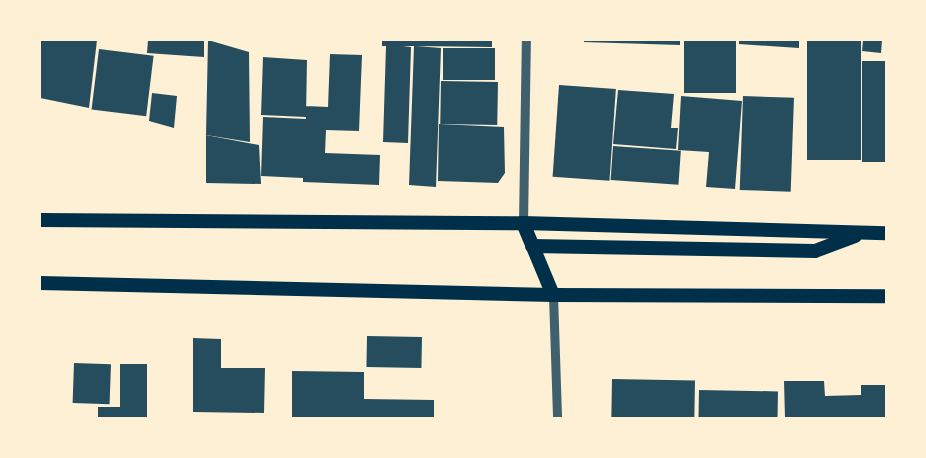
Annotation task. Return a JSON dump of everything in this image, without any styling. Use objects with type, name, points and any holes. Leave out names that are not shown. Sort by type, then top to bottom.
[{"type":"highway","points":[[40,220],[523,223],[886,233]]},
{"type":"highway","points":[[523,223],[553,295]]},
{"type":"highway","points":[[532,246],[815,252],[863,233]]},
{"type":"highway","points":[[40,284],[553,295],[886,296]]},
{"type":"street","points":[[523,223],[526,40]]},
{"type":"street","points":[[553,295],[557,418]]},
{"type":"building","points":[[41,40],[97,40],[89,108],[40,98]]},
{"type":"building","points":[[148,40],[204,40],[204,57],[147,53]]},
{"type":"building","points":[[208,40],[249,52],[250,142],[206,135]]},
{"type":"building","points":[[382,40],[492,40],[492,47],[416,46],[441,48],[436,187],[409,185],[414,46],[403,46],[411,47],[408,143],[383,142],[386,46],[382,46]]},
{"type":"building","points":[[584,40],[680,40],[680,45],[584,42]]},
{"type":"building","points":[[684,40],[736,40],[736,93],[684,93]]},
{"type":"building","points":[[739,40],[799,40],[799,48],[739,44]]},
{"type":"building","points":[[807,40],[861,40],[861,160],[807,160]]},
{"type":"building","points":[[863,40],[882,40],[881,53],[862,51]]},
{"type":"building","points":[[443,48],[495,48],[495,80],[443,80]]},
{"type":"building","points":[[99,49],[154,56],[146,116],[92,110]]},
{"type":"building","points":[[330,54],[362,55],[359,131],[326,130],[325,153],[380,155],[379,185],[303,182],[303,178],[261,176],[263,117],[306,119],[306,117],[261,115],[263,57],[307,60],[306,106],[328,107]]},
{"type":"building","points":[[862,61],[886,61],[886,162],[862,162]]},
{"type":"building","points":[[441,81],[498,82],[497,125],[440,124]]},
{"type":"building","points":[[559,85],[616,89],[609,181],[553,177]]},
{"type":"building","points":[[618,90],[674,94],[671,128],[678,128],[676,149],[613,144]]},
{"type":"building","points":[[152,93],[177,96],[174,128],[149,121]]},
{"type":"building","points":[[681,96],[742,101],[735,189],[706,187],[709,152],[678,150]]},
{"type":"building","points":[[743,96],[794,98],[791,192],[740,190]]},
{"type":"building","points":[[439,124],[504,127],[505,173],[498,183],[438,181]]},
{"type":"building","points":[[206,135],[259,145],[261,184],[206,183]]},
{"type":"building","points":[[613,146],[681,151],[678,185],[611,180]]},
{"type":"building","points":[[367,336],[422,337],[421,368],[366,367]]},
{"type":"building","points":[[193,338],[221,339],[221,368],[265,368],[264,413],[193,412]]},
{"type":"building","points":[[74,363],[111,364],[110,404],[73,403]]},
{"type":"building","points":[[120,364],[147,364],[147,418],[98,418],[98,407],[120,407]]},
{"type":"building","points":[[292,371],[364,372],[364,399],[434,400],[434,418],[292,418]]},
{"type":"building","points":[[612,379],[695,380],[694,418],[611,418]]},
{"type":"building","points":[[784,381],[824,381],[825,396],[861,395],[861,385],[886,385],[886,418],[785,418]]},
{"type":"building","points":[[699,390],[778,391],[778,418],[699,418]]}]
